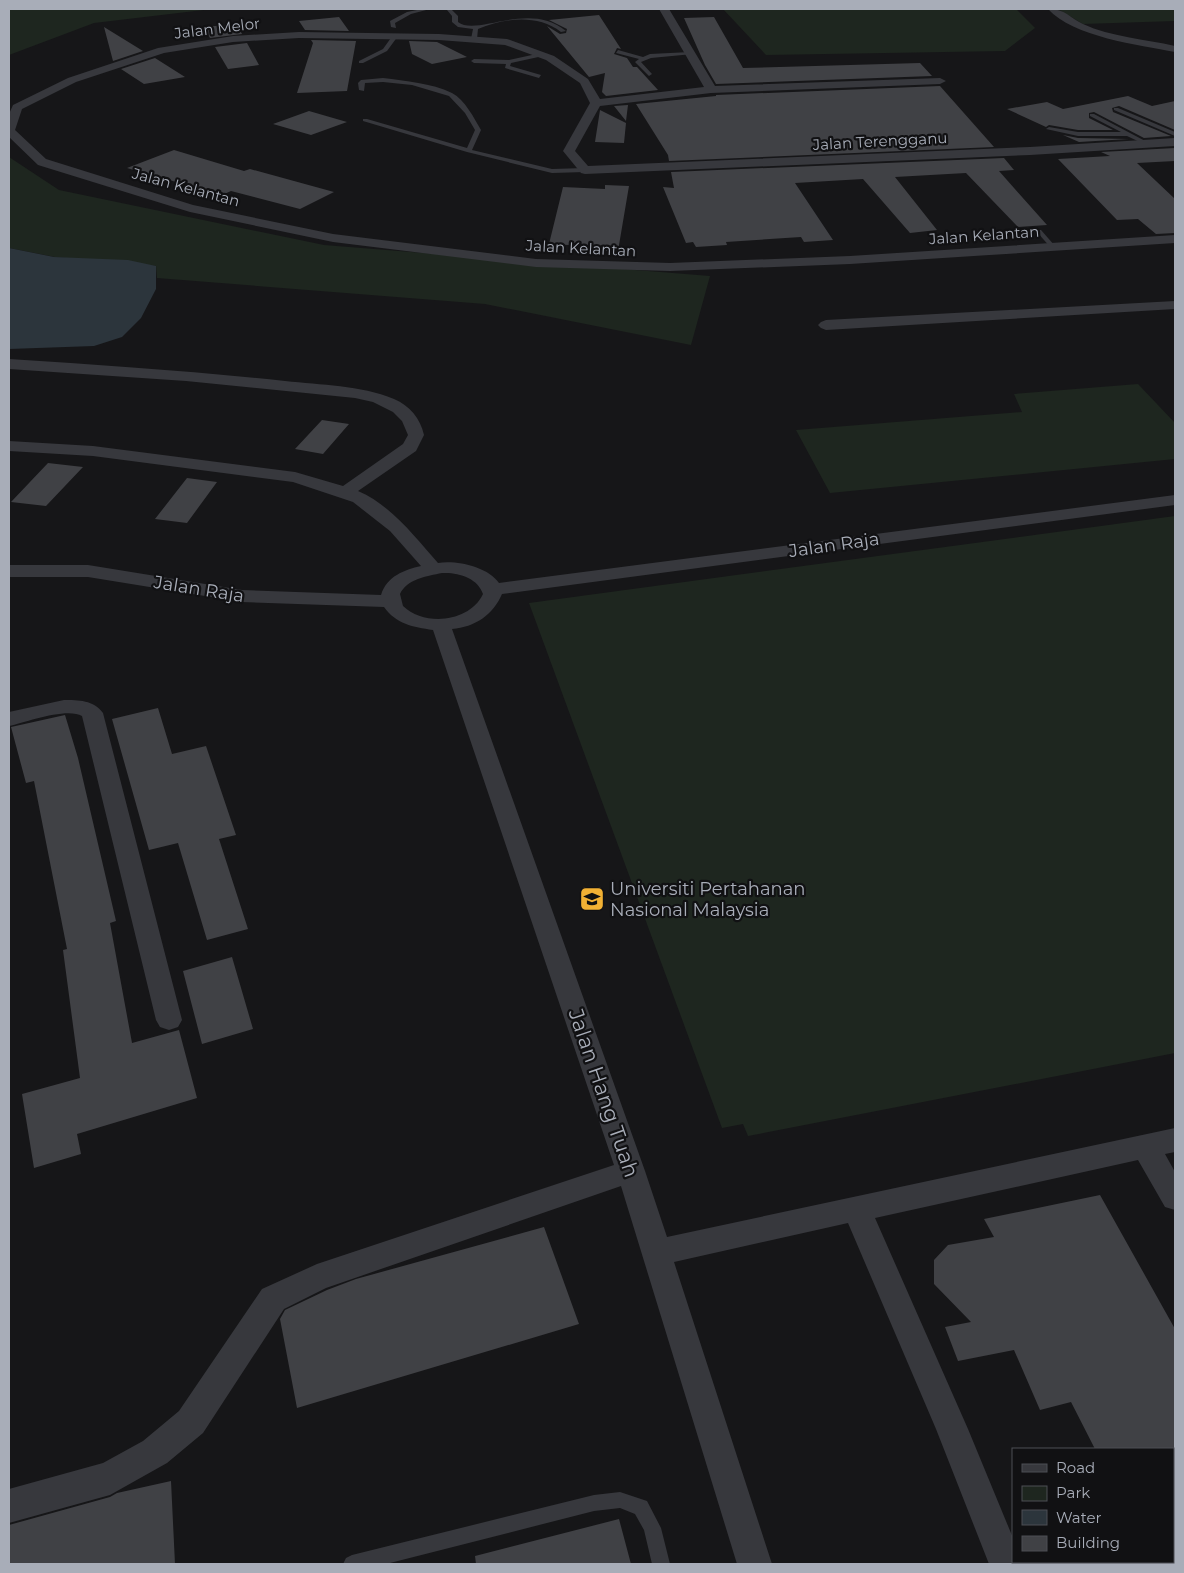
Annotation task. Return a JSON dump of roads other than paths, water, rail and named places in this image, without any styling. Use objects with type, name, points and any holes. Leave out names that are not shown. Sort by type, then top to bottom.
[{"type":"street","points":[[664,9],[711,90]]},
{"type":"street","points":[[1053,9],[1077,25],[1107,35],[1175,48]]},
{"type":"street","name":"Jalan Melor","points":[[72,80],[162,50],[232,39],[395,32],[475,34],[507,42],[550,58],[584,81],[596,103]]},
{"type":"street","name":"Jalan Kelantan","points":[[72,80],[17,107],[9,131],[42,162],[190,208],[333,238],[536,263],[670,267],[850,260],[1175,239]]},
{"type":"street","points":[[585,170],[568,151],[596,103],[711,90],[940,81]]},
{"type":"street","name":"Jalan Terengganu","points":[[585,170],[1146,144],[1174,135]]},
{"type":"street","points":[[993,140],[1009,141],[1030,150]]},
{"type":"street","points":[[691,156],[890,144]]},
{"type":"street","points":[[826,325],[1175,305]]},
{"type":"street","points":[[9,364],[237,380],[353,393],[387,402],[403,410],[414,423],[416,435],[410,447],[345,492]]},
{"type":"street","points":[[9,446],[93,451],[295,477],[345,492],[378,511],[396,527],[433,568]]},
{"type":"street","name":"Jalan Raja","points":[[492,590],[1175,500]]},
{"type":"street","points":[[433,568],[465,569],[478,574],[487,582],[492,590],[492,600],[486,609],[474,617],[459,623],[423,624],[407,618],[396,611],[391,601],[392,592],[397,584],[419,571],[433,568]]},
{"type":"street","name":"Jalan Raja","points":[[9,571],[88,571],[242,596],[391,601]]},
{"type":"street","name":"Jalan Hang Tuah","points":[[441,625],[631,1171],[658,1252],[754,1564]]},
{"type":"street","points":[[9,720],[64,707],[82,707],[92,713],[169,1020]]},
{"type":"street","points":[[658,1252],[1175,1140]]},
{"type":"street","points":[[1145,1146],[1175,1198]]},
{"type":"street","points":[[9,1506],[110,1478],[155,1452],[191,1422],[273,1299],[317,1278],[631,1171]]},
{"type":"street","points":[[856,1208],[952,1429],[1006,1564]]},
{"type":"lane","points":[[361,62],[385,50],[395,32],[392,22],[400,17],[428,9]]},
{"type":"lane","points":[[443,9],[448,9],[455,16],[454,22],[475,34],[488,22],[504,20],[536,19],[557,24],[563,31]]},
{"type":"lane","points":[[618,52],[643,59]]},
{"type":"lane","points":[[650,74],[638,62],[650,56],[690,54]]},
{"type":"lane","points":[[474,61],[509,62],[541,55]]},
{"type":"lane","points":[[509,62],[507,67],[539,76]]},
{"type":"lane","points":[[362,90],[361,83],[363,81],[382,80],[413,83],[451,95],[468,112],[478,130],[469,151]]},
{"type":"lane","points":[[1116,108],[1174,135]]},
{"type":"lane","points":[[1092,115],[1146,144]]},
{"type":"lane","points":[[365,120],[469,151],[552,171],[585,170]]},
{"type":"lane","points":[[1049,129],[1067,134],[1089,136],[1128,134]]},
{"type":"lane","points":[[1039,231],[1053,247]]},
{"type":"lane","points":[[352,1564],[594,1503],[620,1500],[641,1507],[652,1528],[661,1564]]},
{"type":"water","points":[[9,248],[54,257],[128,260],[156,266],[156,289],[141,318],[122,337],[94,346],[9,349]]},
{"type":"place","name":"Universiti Pertahanan Nasional Malaysia","points":[[592,899]]}]
